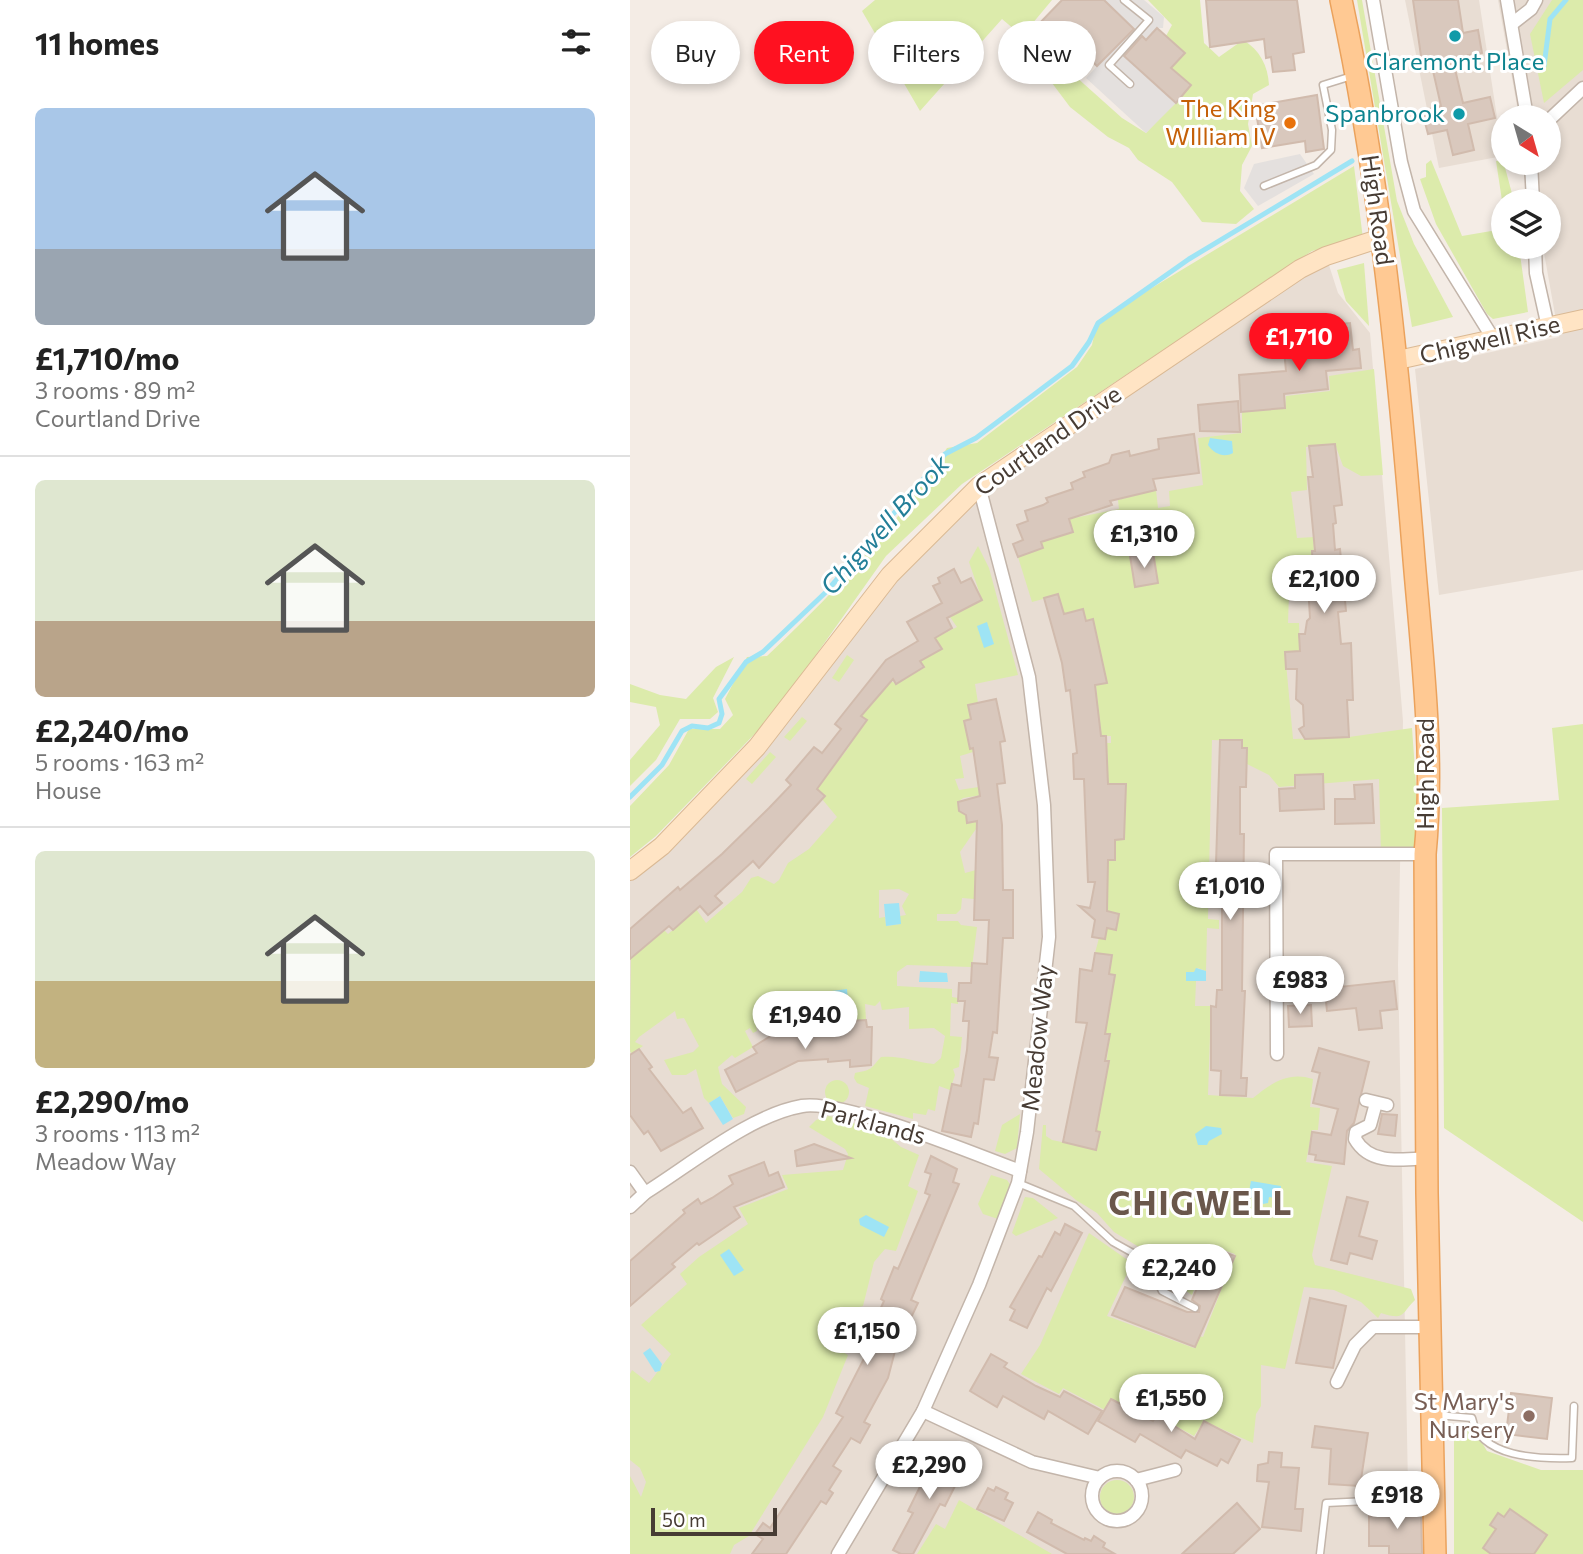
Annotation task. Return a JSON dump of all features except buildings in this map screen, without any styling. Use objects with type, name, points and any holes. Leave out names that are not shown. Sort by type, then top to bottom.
[{"type":"main road","name":"High Road","points":[[1340,0],[1357,74],[1398,360],[1427,728],[1430,798],[1425,854],[1427,1157],[1435,1554]]},
{"type":"street","points":[[1373,0],[1401,162],[1414,211],[1494,340]]},
{"type":"street","points":[[1507,0],[1525,105]]},
{"type":"street","points":[[1513,23],[1531,9],[1536,0]]},
{"type":"street","points":[[1561,109],[1583,88]]},
{"type":"street","name":"Courtland Drive","points":[[630,871],[662,846],[757,747],[890,575],[979,486],[1300,269],[1326,256],[1381,238]]},
{"type":"street","points":[[1535,259],[1548,327]]},
{"type":"street","name":"Chigwell Rise","points":[[1398,360],[1583,319]]},
{"type":"street","name":"Meadow Way","points":[[838,1554],[923,1411],[979,1285],[1019,1177],[1049,937],[1044,805],[1029,677],[979,486]]},
{"type":"street","points":[[1277,1054],[1276,854],[1425,854]]},
{"type":"street","points":[[1376,1103],[1370,1125],[1356,1132],[1355,1139],[1362,1150],[1388,1161],[1427,1157]]},
{"type":"street","name":"Parklands","points":[[630,1207],[645,1193],[765,1118],[804,1105],[833,1108],[921,1134],[1019,1177]]},
{"type":"street","points":[[630,1171],[645,1193]]},
{"type":"street","points":[[1337,1382],[1355,1345],[1373,1327],[1431,1327]]},
{"type":"street","points":[[923,1411],[1032,1462],[1100,1478],[1122,1472],[1136,1480],[1141,1488],[1140,1505],[1130,1518],[1113,1521],[1105,1518],[1094,1506],[1092,1491],[1100,1478]]},
{"type":"street","points":[[1136,1480],[1175,1470]]},
{"type":"lane","points":[[1124,0],[1149,20],[1109,65],[1130,84]]},
{"type":"lane","points":[[1264,186],[1316,165],[1331,150],[1332,130],[1323,85],[1357,74]]},
{"type":"lane","points":[[1019,1177],[1074,1206],[1113,1242],[1140,1257],[1154,1273],[1162,1291],[1195,1308]]},
{"type":"lane","points":[[1434,1415],[1472,1418],[1478,1435],[1503,1450],[1549,1458],[1572,1458],[1574,1406]]},
{"type":"lane","points":[[1321,1554],[1326,1503],[1435,1497]]},
{"type":"shaded area","points":[[1104,0],[1144,0],[1164,17],[1163,28],[1157,28],[1128,59],[1176,103],[1146,133],[1093,84],[1096,84],[1096,67],[1133,28]]},
{"type":"shaded area","points":[[1405,0],[1479,0],[1495,105],[1491,105],[1491,158],[1439,168]]},
{"type":"shaded area","points":[[1498,0],[1583,0],[1583,570],[1439,595],[1415,369],[1559,337],[1545,259],[1561,259],[1561,189],[1533,189],[1530,175],[1561,175],[1561,105],[1517,105]]},
{"type":"shaded area","points":[[1300,154],[1314,174],[1258,206],[1244,188],[1254,164]]},
{"type":"shaded area","points":[[1326,256],[1338,293],[1370,333],[1403,721],[1398,965],[1408,1486],[1414,1554],[630,1554],[630,867],[748,752],[962,497]]},
{"type":"green space","points":[[875,0],[1052,0],[1034,21],[1002,19],[984,39],[984,21],[868,21],[862,11]]},
{"type":"green space","points":[[1148,0],[1200,0],[1204,43],[1219,57],[1243,40],[1258,54],[1267,71],[1269,85],[1253,94],[1248,124],[1252,146],[1242,165],[1240,191],[1254,209],[1236,224],[1202,222],[1172,182],[1138,160],[1129,148],[1108,137],[1070,107],[1053,84],[1084,84],[1122,118],[1146,133],[1191,85],[1171,68],[1185,53],[1166,36],[1172,25]]},
{"type":"green space","points":[[1357,0],[1362,0],[1397,201],[1414,244],[1453,317],[1412,327]]},
{"type":"green space","points":[[1552,0],[1583,0],[1583,70],[1544,103],[1530,34]]},
{"type":"green space","points":[[904,84],[944,84],[920,111]]},
{"type":"green space","points":[[1431,160],[1462,236],[1491,231],[1491,259],[1521,259],[1528,312],[1493,319],[1487,314],[1436,224],[1420,179],[1426,177],[1426,164]]},
{"type":"green space","points":[[1354,166],[1363,239],[1312,251],[962,484],[886,556],[774,714],[656,836],[630,857],[630,806],[669,765],[689,729],[720,729],[733,715],[725,699],[747,657],[767,656],[840,583],[907,505],[947,448],[977,443],[1077,367],[1092,345],[1097,321]]},
{"type":"green space","points":[[1498,175],[1507,175],[1511,189],[1500,189]]},
{"type":"green space","points":[[1364,263],[1369,326],[1346,301],[1337,270]]},
{"type":"green space","points":[[1374,369],[1383,475],[1361,476],[1343,466],[1335,444],[1306,447],[1307,490],[1291,492],[1297,538],[1314,537],[1313,574],[1319,585],[1309,592],[1289,594],[1288,623],[1299,623],[1300,651],[1285,652],[1293,739],[1349,737],[1412,728],[1421,854],[1381,854],[1379,779],[1279,787],[1269,775],[1247,764],[1247,748],[1242,748],[1242,741],[1212,740],[1208,919],[1219,920],[1219,929],[1207,928],[1206,971],[1198,968],[1187,981],[1196,981],[1195,1006],[1211,1006],[1208,1095],[1253,1098],[1281,1080],[1296,1076],[1313,1079],[1310,1107],[1320,1108],[1318,1130],[1312,1130],[1306,1162],[1332,1166],[1312,1255],[1315,1265],[1411,1289],[1415,1300],[1399,1316],[1381,1313],[1378,1318],[1361,1302],[1334,1290],[1304,1287],[1285,1369],[1261,1365],[1261,1406],[1256,1414],[1253,1443],[1204,1421],[1194,1436],[1165,1420],[1169,1412],[1162,1408],[1152,1423],[1111,1399],[1105,1410],[1063,1388],[1059,1394],[1021,1374],[1040,1345],[1089,1233],[1132,1263],[1107,1316],[1194,1348],[1200,1336],[1203,1337],[1235,1254],[1211,1246],[1192,1295],[1168,1279],[1144,1250],[1114,1232],[1097,1213],[1076,1200],[1039,1169],[1043,1125],[1046,1125],[1046,1136],[1052,1140],[1096,1149],[1100,1132],[1085,1129],[1102,1098],[1110,1035],[1105,1033],[1115,975],[1109,974],[1111,955],[1095,953],[1099,938],[1105,939],[1107,928],[1117,929],[1119,914],[1107,911],[1108,860],[1115,859],[1115,840],[1124,839],[1120,803],[1126,802],[1126,784],[1108,784],[1107,743],[1111,743],[1111,736],[1101,736],[1096,685],[1107,683],[1093,619],[1086,621],[1083,609],[1064,614],[1058,595],[1032,602],[1018,557],[1043,548],[1041,542],[1073,532],[1069,519],[1119,509],[1118,500],[1156,490],[1158,508],[1170,506],[1169,491],[1203,485],[1198,438],[1242,433],[1242,412],[1285,408],[1286,396],[1330,391],[1329,376]]},
{"type":"green space","points":[[978,546],[989,568],[1018,675],[975,684],[978,703],[968,705],[971,719],[964,721],[973,752],[960,756],[964,778],[955,779],[959,790],[985,786],[988,794],[963,798],[958,802],[959,811],[966,815],[967,822],[977,821],[978,826],[960,852],[965,873],[976,870],[989,881],[975,881],[974,899],[962,898],[961,909],[956,914],[937,914],[937,921],[958,921],[961,925],[977,927],[972,967],[907,965],[897,972],[897,986],[952,989],[952,997],[958,998],[958,1004],[951,1003],[950,1036],[962,1037],[959,1067],[953,1069],[955,1075],[950,1090],[939,1086],[935,1111],[928,1109],[926,1115],[913,1113],[913,1119],[865,1106],[869,1088],[857,1083],[855,1073],[871,1068],[881,1057],[934,1064],[941,1058],[945,1036],[934,1028],[909,1029],[909,1007],[882,1010],[880,1001],[875,1006],[865,1004],[866,1020],[830,1022],[825,1028],[814,1028],[813,1032],[794,1034],[789,1014],[756,1027],[757,1031],[753,1033],[750,1028],[745,1031],[753,1047],[735,1058],[732,1055],[718,1067],[722,1084],[746,1107],[744,1114],[733,1118],[720,1096],[709,1103],[704,1098],[696,1069],[686,1075],[672,1075],[664,1060],[693,1052],[699,1046],[684,1018],[677,1019],[675,1011],[639,1037],[635,1042],[643,1046],[632,1054],[630,1051],[631,956],[664,930],[668,934],[692,914],[689,899],[706,923],[742,892],[751,878],[758,876],[774,884],[788,863],[809,849],[837,817],[822,799],[825,796],[817,789],[849,747],[841,740],[866,720],[862,716],[891,681],[896,684],[924,668],[921,661],[941,649],[935,638],[957,627],[950,617],[982,600],[969,562]],"holes":[[[899,889],[909,894],[902,906],[906,915],[900,916],[900,924],[886,926],[885,917],[879,918],[879,890]]]},
{"type":"green space","points":[[847,655],[854,660],[839,682],[832,678]]},
{"type":"green space","points":[[734,657],[713,698],[718,712],[710,719],[680,719],[656,760],[630,786],[630,760],[660,725],[656,707],[630,702],[630,684],[660,695],[686,699],[716,667]]},
{"type":"green space","points":[[802,717],[807,721],[790,741],[784,737]]},
{"type":"green space","points":[[1583,724],[1583,1222],[1444,1128],[1442,808],[1559,800],[1552,728]]},
{"type":"green space","points":[[770,752],[776,757],[752,784],[746,779]]},
{"type":"green space","points":[[837,1080],[846,1083],[849,1092],[846,1101],[837,1104],[828,1101],[825,1092],[828,1083]]},
{"type":"green space","points":[[1020,1114],[1017,1148],[1005,1154],[995,1151],[1002,1125]]},
{"type":"green space","points":[[829,1116],[883,1132],[901,1147],[919,1155],[908,1186],[918,1191],[896,1251],[885,1249],[874,1262],[863,1306],[848,1310],[832,1346],[848,1355],[823,1417],[749,1536],[734,1545],[730,1554],[630,1554],[630,1476],[641,1497],[646,1482],[640,1468],[630,1460],[630,1374],[632,1370],[649,1383],[671,1354],[641,1325],[687,1284],[680,1274],[699,1257],[748,1224],[739,1208],[788,1189],[782,1175],[843,1170],[848,1154],[845,1149],[809,1127],[816,1120]]},
{"type":"green space","points":[[991,1175],[1007,1180],[1011,1186],[998,1219],[983,1214],[978,1204]]},
{"type":"green space","points":[[1025,1197],[1033,1198],[1058,1218],[1016,1236],[1012,1233]]},
{"type":"green space","points":[[1472,1426],[1487,1451],[1541,1470],[1583,1470],[1583,1554],[1454,1554],[1454,1428]]},
{"type":"green space","points":[[1117,1480],[1129,1485],[1134,1497],[1129,1509],[1117,1514],[1105,1509],[1100,1497],[1105,1485]]},
{"type":"green space","points":[[959,1500],[1052,1554],[917,1554],[936,1524],[945,1529]]},
{"type":"water","points":[[1210,438],[1232,441],[1233,453],[1216,453],[1208,445]]},
{"type":"water","points":[[987,622],[994,644],[984,648],[977,626]]},
{"type":"water","points":[[899,903],[901,924],[886,926],[884,904]]},
{"type":"water","points":[[1196,968],[1206,971],[1206,981],[1186,981],[1186,972],[1194,972]]},
{"type":"water","points":[[920,971],[947,973],[948,982],[919,982]]},
{"type":"water","points":[[847,989],[848,1002],[827,1007],[824,992]]},
{"type":"water","points":[[720,1096],[733,1119],[723,1125],[709,1103]]},
{"type":"water","points":[[1206,1126],[1221,1128],[1222,1134],[1207,1145],[1198,1145],[1195,1134]]},
{"type":"water","points":[[1251,1181],[1281,1186],[1280,1199],[1269,1197],[1268,1203],[1263,1204],[1260,1199],[1248,1197]]},
{"type":"water","points":[[866,1215],[889,1227],[884,1237],[860,1225],[859,1219]]},
{"type":"water","points":[[729,1249],[744,1270],[734,1276],[720,1255]]},
{"type":"water","points":[[853,1323],[861,1329],[853,1345],[846,1348],[841,1341],[849,1325]]},
{"type":"water","points":[[650,1348],[662,1364],[660,1371],[655,1372],[643,1353]]},
{"type":"waterway","name":"Chigwell Brook","points":[[1544,66],[1550,19],[1566,0]]},
{"type":"waterway","name":"Chigwell Brook","points":[[630,797],[662,765],[682,731],[692,726],[708,728],[719,723],[722,714],[719,699],[746,662],[763,652],[826,592],[945,454],[976,438],[1072,366],[1089,342],[1098,323],[1189,259],[1352,161]]},
{"type":"place","name":"Claremont Place","points":[[1455,36]]},
{"type":"place","name":"Spanbrook","points":[[1459,114]]},
{"type":"place","name":"The King WIlliam IV","points":[[1290,123]]},
{"type":"place","name":"St Mary's Nursery","points":[[1529,1416]]},
{"type":"district","name":"CHIGWELL","points":[[1201,1204]]}]
